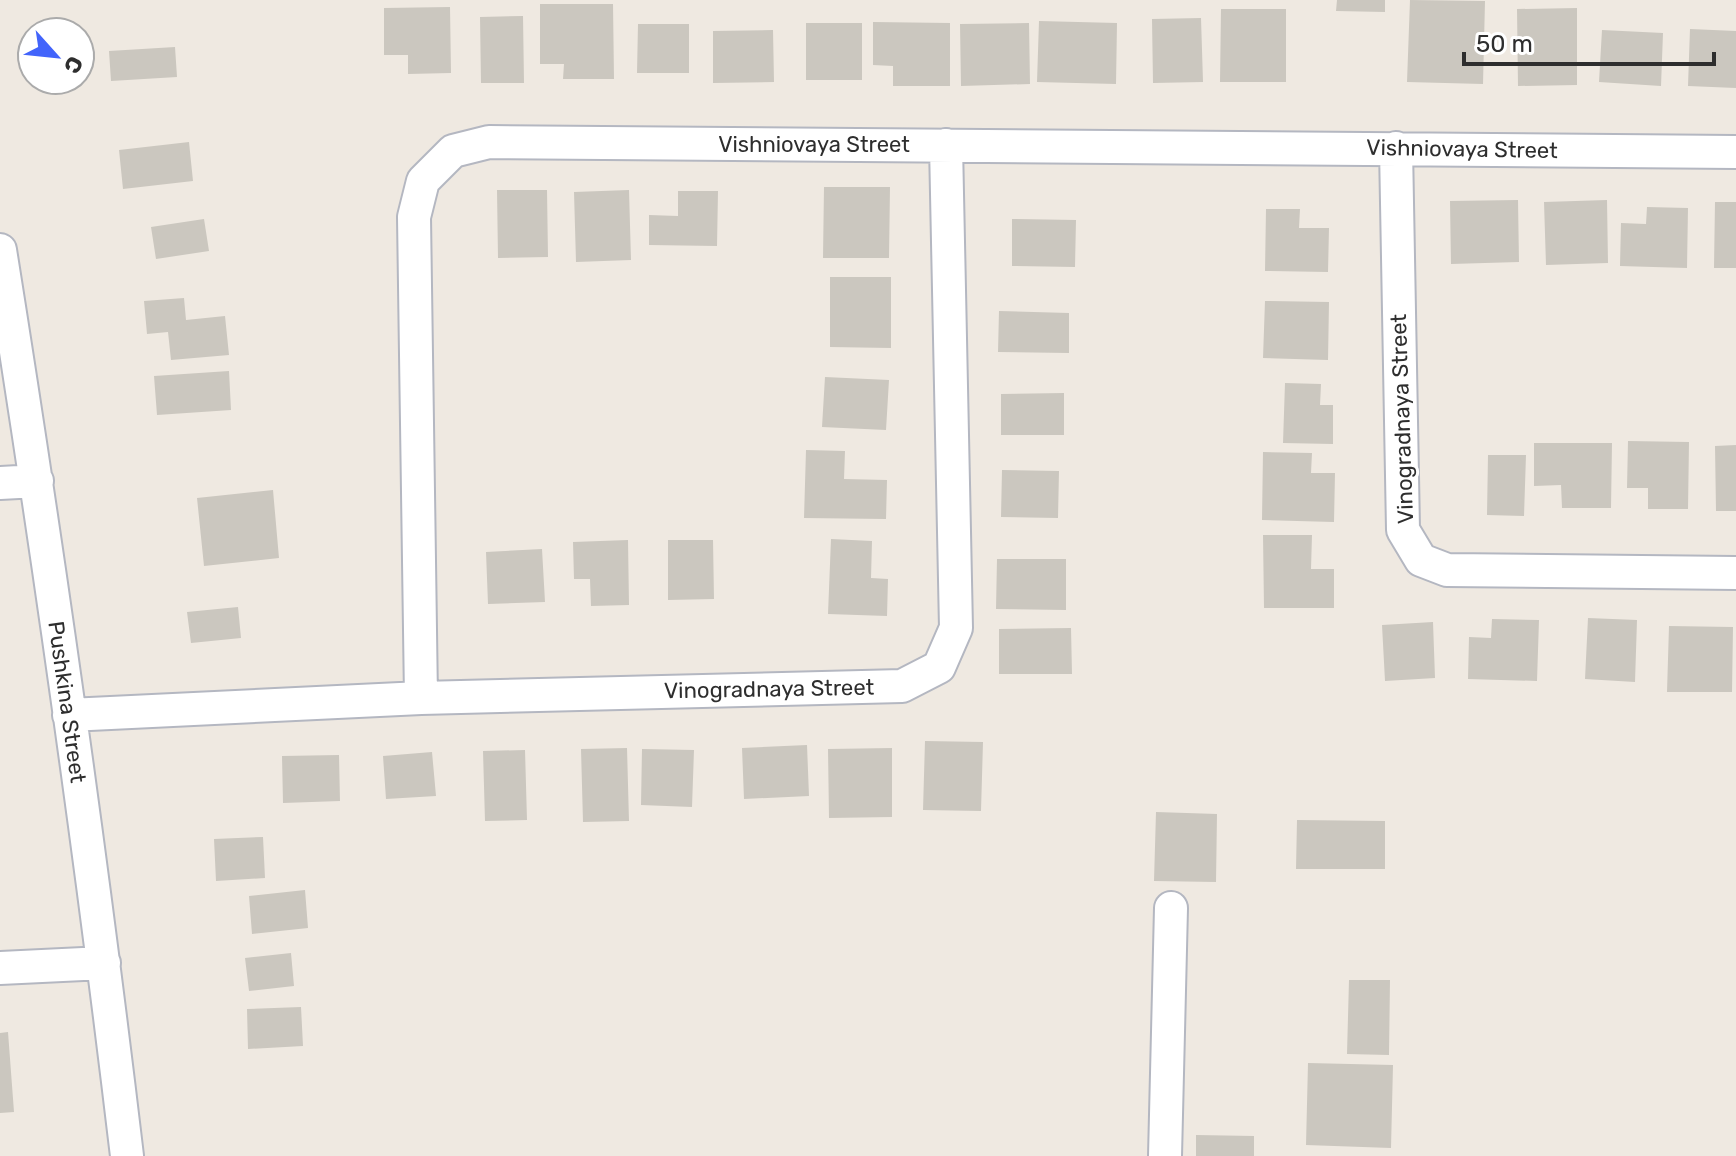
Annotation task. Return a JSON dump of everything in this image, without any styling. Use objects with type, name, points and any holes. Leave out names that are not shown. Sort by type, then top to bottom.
[{"type":"street","name":"Vishniovaya Street","points":[[421,698],[414,217],[423,181],[453,151],[489,142],[1736,152]]},
{"type":"street","name":"Vinogradnaya Street","points":[[69,715],[421,698],[902,686],[939,667],[956,628],[946,145]]},
{"type":"street","name":"Vinogradnaya Street","points":[[1396,148],[1403,530],[1421,560],[1447,570],[1736,573]]},
{"type":"street","name":"Pushkina Street","points":[[0,250],[37,481],[104,963],[127,1156]]},
{"type":"street","points":[[0,483],[37,481]]},
{"type":"street","points":[[1165,1156],[1171,908]]},
{"type":"street","points":[[0,968],[104,963]]},
{"type":"building","points":[[1337,0],[1385,0],[1385,12],[1336,11]]},
{"type":"building","points":[[1410,0],[1485,1],[1483,84],[1407,82]]},
{"type":"building","points":[[540,4],[613,4],[614,79],[563,79],[564,64],[540,64]]},
{"type":"building","points":[[450,7],[451,73],[408,74],[408,55],[384,55],[384,8]]},
{"type":"building","points":[[1577,8],[1577,85],[1518,86],[1517,9]]},
{"type":"building","points":[[1221,9],[1286,9],[1286,82],[1220,82]]},
{"type":"building","points":[[523,16],[524,83],[481,83],[480,17]]},
{"type":"building","points":[[1201,18],[1203,82],[1153,83],[1152,19]]},
{"type":"building","points":[[1039,21],[1117,23],[1116,84],[1037,82]]},
{"type":"building","points":[[873,22],[950,23],[950,86],[893,86],[893,66],[873,65]]},
{"type":"building","points":[[806,23],[862,23],[862,80],[806,80]]},
{"type":"building","points":[[1029,23],[1030,84],[961,86],[960,24]]},
{"type":"building","points":[[638,24],[689,24],[689,73],[637,73]]},
{"type":"building","points":[[1690,29],[1736,31],[1736,88],[1688,86]]},
{"type":"building","points":[[773,30],[774,82],[713,83],[713,31]]},
{"type":"building","points":[[1602,30],[1663,33],[1661,86],[1599,82]]},
{"type":"building","points":[[175,47],[177,77],[111,81],[109,51]]},
{"type":"building","points":[[189,142],[193,181],[123,189],[119,150]]},
{"type":"building","points":[[824,187],[890,187],[889,258],[823,258]]},
{"type":"building","points":[[497,190],[547,190],[548,257],[498,258]]},
{"type":"building","points":[[629,190],[631,260],[576,262],[574,192]]},
{"type":"building","points":[[678,191],[718,191],[717,246],[649,245],[649,215],[678,216]]},
{"type":"building","points":[[1518,200],[1519,262],[1451,264],[1450,201]]},
{"type":"building","points":[[1607,200],[1608,263],[1546,265],[1544,202]]},
{"type":"building","points":[[1715,202],[1736,202],[1736,268],[1714,268]]},
{"type":"building","points":[[1647,207],[1688,208],[1687,268],[1620,266],[1621,223],[1646,224]]},
{"type":"building","points":[[1266,209],[1300,209],[1299,228],[1329,228],[1328,272],[1265,271]]},
{"type":"building","points":[[204,219],[209,251],[156,259],[151,227]]},
{"type":"building","points":[[1012,219],[1076,220],[1075,267],[1012,266]]},
{"type":"building","points":[[830,277],[891,277],[891,348],[830,347]]},
{"type":"building","points":[[184,298],[186,320],[225,316],[229,355],[171,360],[168,332],[147,334],[144,301]]},
{"type":"building","points":[[1265,301],[1329,302],[1328,360],[1263,358]]},
{"type":"building","points":[[999,311],[1069,313],[1069,353],[998,352]]},
{"type":"building","points":[[229,371],[231,410],[157,415],[154,376]]},
{"type":"building","points":[[825,377],[889,380],[886,430],[822,427]]},
{"type":"building","points":[[1285,383],[1321,384],[1320,405],[1333,405],[1333,444],[1283,443]]},
{"type":"building","points":[[1064,393],[1064,435],[1001,435],[1001,394]]},
{"type":"building","points":[[1628,441],[1689,442],[1688,509],[1648,509],[1648,488],[1627,488]]},
{"type":"building","points":[[1534,443],[1612,443],[1611,508],[1562,508],[1561,485],[1534,486]]},
{"type":"building","points":[[1736,445],[1736,511],[1716,511],[1715,446]]},
{"type":"building","points":[[806,450],[845,451],[844,479],[887,480],[886,519],[804,518]]},
{"type":"building","points":[[1263,452],[1312,453],[1311,473],[1335,473],[1334,522],[1262,520]]},
{"type":"building","points":[[1488,455],[1526,455],[1524,516],[1487,515]]},
{"type":"building","points":[[1002,470],[1059,471],[1058,518],[1001,517]]},
{"type":"building","points":[[273,490],[279,558],[204,566],[197,498]]},
{"type":"building","points":[[1263,535],[1312,535],[1311,569],[1334,569],[1334,608],[1264,608]]},
{"type":"building","points":[[831,539],[872,541],[871,578],[888,579],[887,616],[828,614]]},
{"type":"building","points":[[628,540],[629,605],[591,606],[590,579],[574,579],[573,542]]},
{"type":"building","points":[[668,540],[713,540],[714,599],[668,600]]},
{"type":"building","points":[[542,549],[545,602],[488,604],[486,552]]},
{"type":"building","points":[[997,559],[1066,559],[1066,610],[996,609]]},
{"type":"building","points":[[238,607],[241,638],[191,643],[187,612]]},
{"type":"building","points":[[1588,618],[1637,620],[1635,682],[1585,679]]},
{"type":"building","points":[[1492,619],[1539,620],[1537,681],[1468,679],[1469,637],[1491,638]]},
{"type":"building","points":[[1433,622],[1435,678],[1385,681],[1382,625]]},
{"type":"building","points":[[1669,626],[1733,627],[1732,692],[1667,692]]},
{"type":"building","points":[[1071,628],[1072,674],[999,674],[999,629]]},
{"type":"building","points":[[925,741],[983,742],[981,811],[923,810]]},
{"type":"building","points":[[807,745],[809,796],[744,799],[742,748]]},
{"type":"building","points":[[627,748],[629,821],[583,822],[581,749]]},
{"type":"building","points":[[892,748],[892,817],[829,818],[828,749]]},
{"type":"building","points":[[642,749],[694,750],[692,807],[641,805]]},
{"type":"building","points":[[525,750],[527,820],[485,821],[483,751]]},
{"type":"building","points":[[432,752],[436,796],[386,799],[383,756]]},
{"type":"building","points":[[339,755],[340,801],[283,803],[282,756]]},
{"type":"building","points":[[1156,812],[1217,814],[1216,882],[1154,881]]},
{"type":"building","points":[[1297,820],[1385,821],[1385,869],[1296,869]]},
{"type":"building","points":[[263,837],[265,878],[216,881],[214,839]]},
{"type":"building","points":[[305,890],[308,928],[252,934],[249,896]]},
{"type":"building","points":[[291,953],[294,986],[249,991],[245,958]]},
{"type":"building","points":[[1349,980],[1390,980],[1389,1055],[1347,1054]]},
{"type":"building","points":[[301,1007],[303,1046],[248,1049],[247,1009]]},
{"type":"building","points":[[8,1032],[14,1112],[0,1113],[0,1033]]},
{"type":"building","points":[[1308,1063],[1393,1065],[1391,1148],[1306,1145]]},
{"type":"building","points":[[1196,1135],[1254,1136],[1254,1156],[1196,1156]]}]
